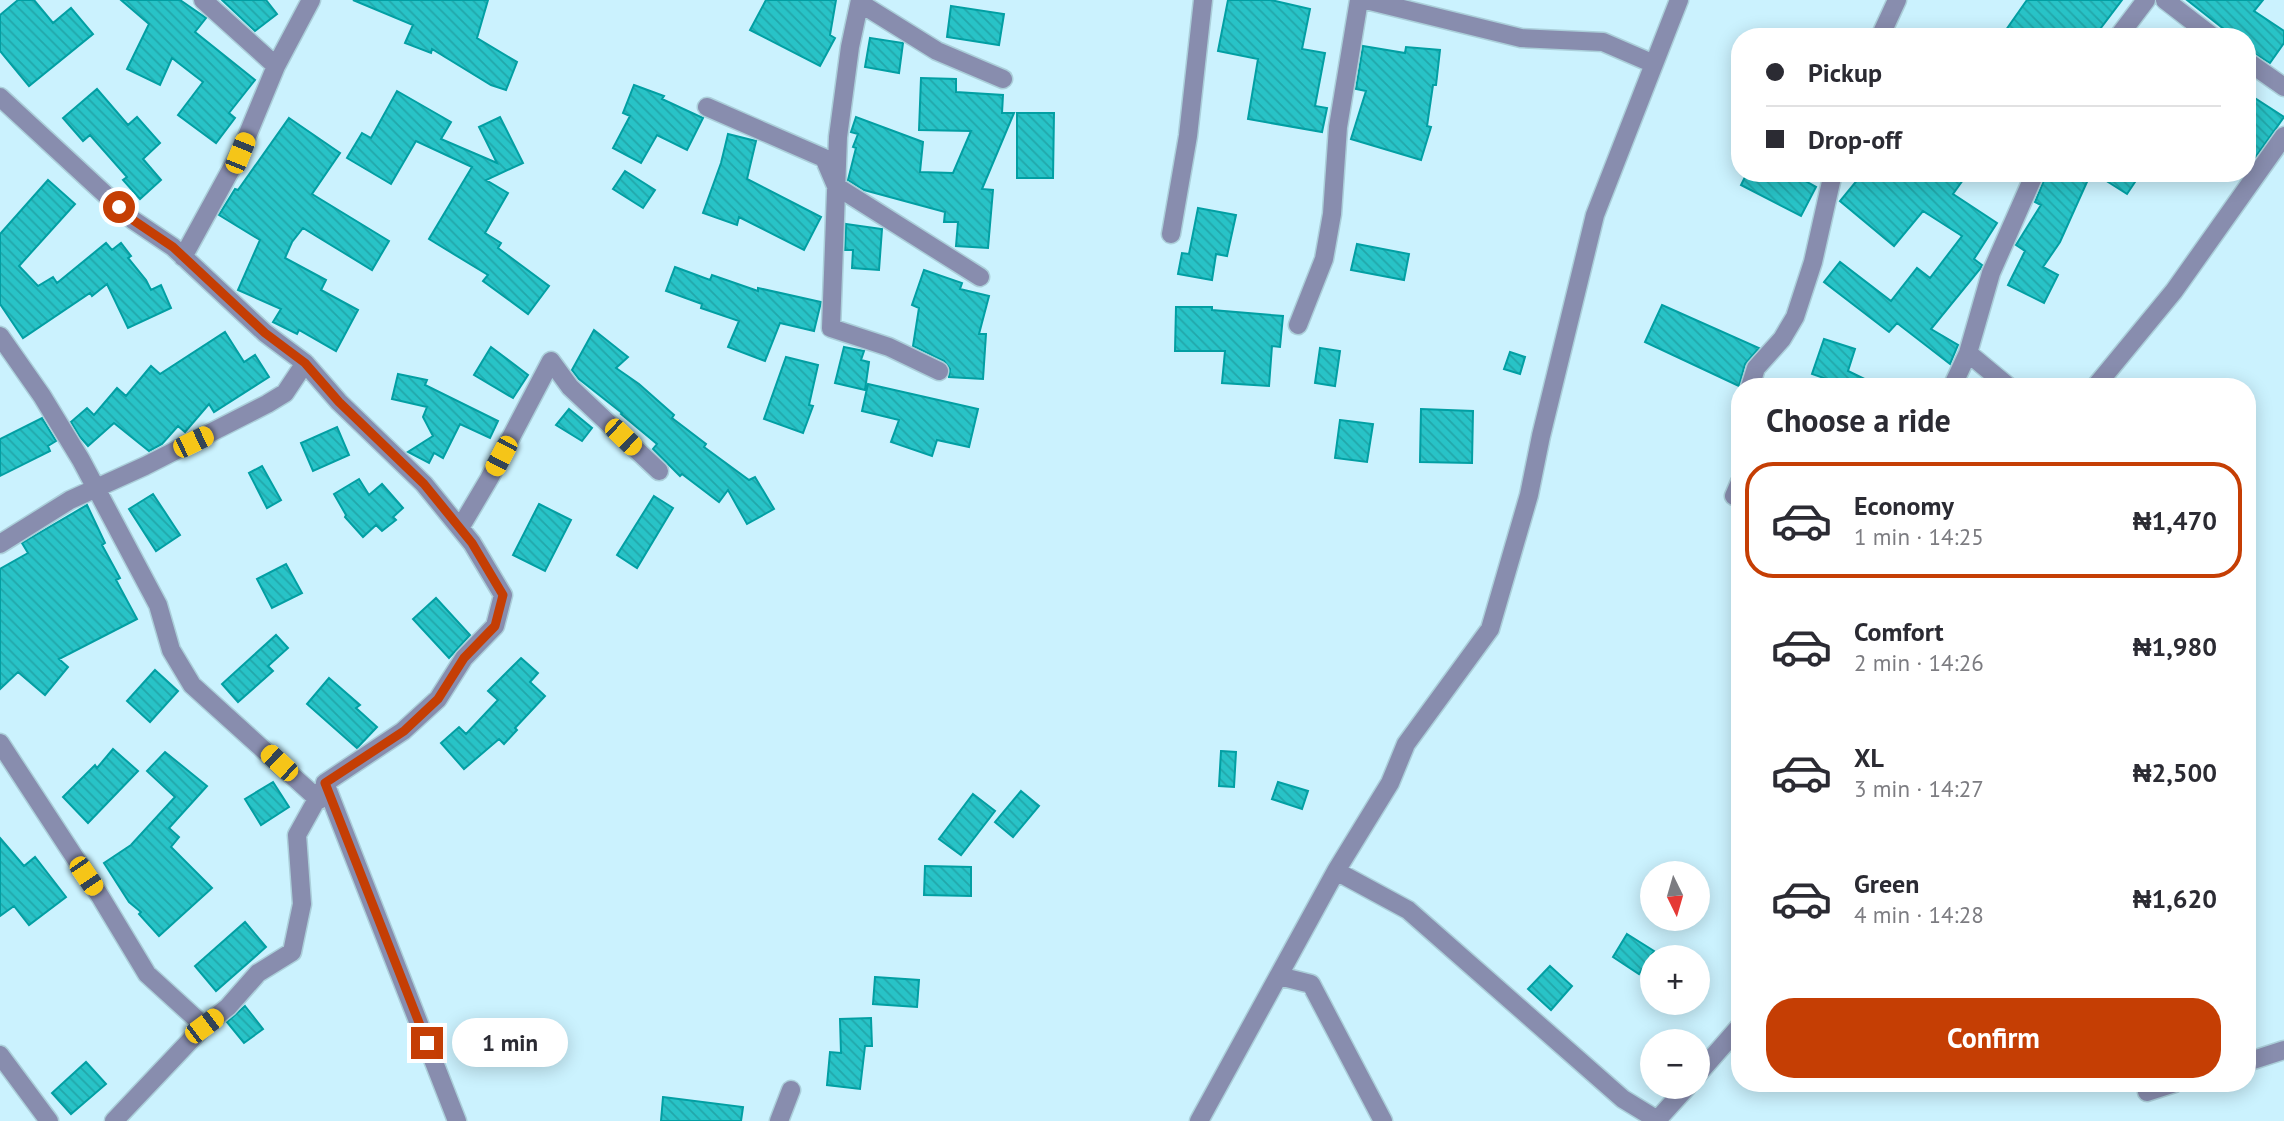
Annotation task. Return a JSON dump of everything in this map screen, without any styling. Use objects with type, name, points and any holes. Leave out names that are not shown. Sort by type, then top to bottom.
[{"type":"street","points":[[203,0],[276,66]]},
{"type":"street","points":[[183,257],[240,153],[276,66],[311,0]]},
{"type":"street","points":[[1171,234],[1188,136],[1203,0]]},
{"type":"street","points":[[1298,325],[1324,259],[1332,214],[1338,127],[1359,0]]},
{"type":"street","points":[[1366,0],[1521,38],[1603,42],[1654,64]]},
{"type":"street","points":[[1199,1121],[1336,871],[1391,783],[1406,744],[1490,629],[1529,495],[1595,215],[1661,52],[1679,0]]},
{"type":"street","points":[[1884,28],[1897,0]]},
{"type":"street","points":[[2125,28],[2146,0]]},
{"type":"street","points":[[2165,0],[2201,28]]},
{"type":"street","points":[[939,371],[889,347],[831,328],[838,137],[850,47],[860,1],[937,51],[1003,79]]},
{"type":"street","points":[[2256,67],[2284,87]]},
{"type":"street","points":[[0,97],[133,220],[173,247],[265,333],[305,363],[348,411],[424,484],[472,543],[503,595],[495,626],[464,658],[438,699],[404,731],[322,791],[297,835],[302,904],[292,952],[258,973],[228,1007],[204,1026],[114,1121]]},
{"type":"street","points":[[707,107],[824,158],[836,186],[980,276]]},
{"type":"street","points":[[2256,175],[2283,142]]},
{"type":"street","points":[[1753,378],[1756,368],[1782,339],[1795,317],[1813,262],[1831,182]]},
{"type":"street","points":[[1956,378],[1968,353],[1991,273],[2031,182]]},
{"type":"street","points":[[2102,378],[2174,291],[2251,182]]},
{"type":"street","points":[[0,336],[62,428],[96,488],[158,605],[171,650],[192,685],[322,791],[457,1121]]},
{"type":"street","points":[[1968,353],[1998,378]]},
{"type":"street","points":[[460,528],[551,361],[570,387],[659,471]]},
{"type":"street","points":[[0,544],[70,500],[267,404],[285,393],[305,363]]},
{"type":"street","points":[[0,743],[100,896],[147,974],[204,1026]]},
{"type":"street","points":[[1336,871],[1409,911],[1623,1099],[1659,1120],[1676,1099]]},
{"type":"street","points":[[1279,976],[1311,984],[1382,1121]]},
{"type":"street","points":[[1710,1060],[1731,1036]]},
{"type":"street","points":[[2256,1059],[2284,1050]]},
{"type":"street","points":[[0,1055],[49,1121]]},
{"type":"street","points":[[779,1121],[791,1090]]},
{"type":"building","points":[[18,0],[34,0],[53,23],[71,8],[93,34],[29,86],[0,51],[0,15]]},
{"type":"building","points":[[121,0],[180,0],[206,18],[195,32],[255,80],[229,113],[235,118],[216,143],[178,115],[203,82],[172,58],[160,85],[127,69],[149,24]]},
{"type":"building","points":[[222,0],[266,0],[277,14],[255,31]]},
{"type":"building","points":[[353,0],[488,0],[477,38],[517,62],[506,90],[491,85],[432,49],[431,53],[405,43],[413,25]]},
{"type":"building","points":[[766,0],[836,0],[830,35],[835,38],[820,66],[750,30]]},
{"type":"building","points":[[1228,0],[1271,0],[1310,9],[1302,49],[1325,53],[1315,106],[1327,108],[1322,132],[1248,119],[1258,59],[1218,51]]},
{"type":"building","points":[[2027,0],[2122,0],[2101,28],[2007,28]]},
{"type":"building","points":[[2187,0],[2263,0],[2254,11],[2284,31],[2284,43],[2270,63],[2256,54],[2256,28],[2223,28]]},
{"type":"building","points":[[951,6],[1004,14],[999,45],[947,37]]},
{"type":"building","points":[[870,38],[903,43],[899,73],[865,67]]},
{"type":"building","points":[[1363,46],[1405,53],[1406,47],[1440,50],[1427,126],[1431,127],[1421,160],[1351,139],[1366,91],[1356,89]]},
{"type":"building","points":[[921,78],[956,79],[956,92],[1003,95],[1002,113],[1014,113],[982,189],[993,190],[988,248],[956,246],[958,222],[944,222],[945,212],[864,190],[848,180],[856,148],[853,147],[858,134],[851,132],[856,117],[923,142],[920,172],[953,173],[971,131],[919,130]]},
{"type":"building","points":[[634,85],[664,96],[662,99],[703,118],[687,150],[657,135],[641,163],[613,148],[630,116],[623,113]]},
{"type":"building","points":[[97,89],[128,125],[137,117],[160,143],[143,159],[161,180],[140,199],[123,180],[127,177],[90,135],[83,141],[63,118]]},
{"type":"building","points":[[397,91],[451,122],[441,139],[497,163],[479,127],[500,117],[523,163],[486,180],[508,193],[485,233],[501,243],[498,248],[549,286],[528,314],[483,281],[488,275],[429,239],[472,167],[416,141],[391,184],[347,158],[362,133],[371,138]]},
{"type":"building","points":[[2256,99],[2284,117],[2256,156]]},
{"type":"building","points":[[1017,113],[1054,113],[1053,178],[1017,178]]},
{"type":"building","points":[[289,118],[340,153],[312,194],[389,241],[372,270],[303,228],[292,242],[285,258],[326,280],[321,290],[358,310],[336,351],[299,330],[297,334],[273,322],[281,309],[238,290],[260,240],[219,215],[235,189],[238,190]]},
{"type":"building","points":[[728,134],[756,141],[747,179],[821,217],[804,250],[739,217],[737,225],[703,213]]},
{"type":"building","points":[[625,171],[655,190],[643,208],[613,189]]},
{"type":"building","points":[[48,180],[75,204],[19,266],[38,286],[53,277],[57,283],[106,243],[112,250],[121,243],[131,256],[128,258],[151,290],[161,285],[171,308],[128,328],[107,284],[23,338],[0,304],[0,234]]},
{"type":"building","points":[[1742,182],[1807,182],[1816,187],[1801,216],[1741,185]]},
{"type":"building","points":[[1856,182],[1962,182],[1953,194],[1997,223],[1974,259],[1982,265],[1980,269],[1931,329],[1958,345],[1950,364],[1897,323],[1889,332],[1824,282],[1840,262],[1891,301],[1917,268],[1930,278],[1962,236],[1923,211],[1894,246],[1840,201]]},
{"type":"building","points":[[2043,182],[2087,182],[2060,242],[2043,267],[2058,275],[2044,303],[2008,285],[2025,251],[2016,245],[2041,205],[2035,202]]},
{"type":"building","points":[[2108,182],[2135,182],[2127,194]]},
{"type":"building","points":[[1198,208],[1236,215],[1227,256],[1216,254],[1212,280],[1178,274],[1182,253],[1189,254]]},
{"type":"building","points":[[846,224],[882,229],[879,270],[852,268],[853,250],[845,250]]},
{"type":"building","points":[[1357,244],[1409,254],[1404,280],[1351,270]]},
{"type":"building","points":[[675,267],[710,280],[712,275],[758,291],[758,288],[821,302],[814,331],[780,323],[765,361],[728,347],[739,321],[701,308],[702,304],[666,291]]},
{"type":"building","points":[[924,270],[962,283],[960,289],[989,296],[979,334],[986,334],[983,379],[949,377],[950,369],[944,361],[913,346],[919,308],[912,305]]},
{"type":"building","points":[[1662,305],[1759,348],[1745,364],[1741,378],[1731,378],[1731,382],[1645,342]]},
{"type":"building","points":[[1176,307],[1212,307],[1212,310],[1283,316],[1280,347],[1272,346],[1269,386],[1222,383],[1225,351],[1175,351]]},
{"type":"building","points":[[594,330],[628,357],[616,368],[674,415],[672,418],[706,444],[704,447],[749,480],[755,477],[774,509],[747,524],[728,490],[719,502],[682,474],[680,476],[653,449],[657,444],[579,379],[572,370]]},
{"type":"building","points":[[225,332],[244,362],[255,355],[269,377],[214,412],[209,404],[185,432],[178,426],[162,444],[149,451],[114,423],[88,446],[80,437],[71,422],[87,408],[94,415],[117,388],[126,396],[151,366],[160,374]]},
{"type":"building","points":[[1824,339],[1855,349],[1848,371],[1862,378],[1823,378],[1812,374]]},
{"type":"building","points":[[491,347],[528,375],[513,398],[474,375]]},
{"type":"building","points":[[844,347],[864,351],[861,360],[869,362],[865,390],[835,383]]},
{"type":"building","points":[[1320,348],[1340,351],[1335,386],[1315,383]]},
{"type":"building","points":[[1510,352],[1525,357],[1520,374],[1504,369]]},
{"type":"building","points":[[786,357],[818,365],[809,405],[813,406],[803,433],[764,419]]},
{"type":"building","points":[[398,374],[427,380],[425,385],[498,421],[490,438],[460,424],[443,458],[434,453],[429,463],[408,452],[433,436],[423,417],[427,407],[392,399]]},
{"type":"building","points":[[868,384],[978,409],[969,447],[937,440],[932,456],[891,442],[899,420],[862,411]]},
{"type":"building","points":[[569,409],[592,428],[582,441],[556,425]]},
{"type":"building","points":[[1421,409],[1473,411],[1472,463],[1420,462]]},
{"type":"building","points":[[42,418],[56,441],[48,446],[50,451],[0,476],[0,439]]},
{"type":"building","points":[[1340,420],[1373,424],[1367,462],[1335,458]]},
{"type":"building","points":[[337,427],[349,455],[313,471],[301,443]]},
{"type":"building","points":[[262,466],[281,500],[267,508],[249,473]]},
{"type":"building","points":[[359,479],[369,495],[382,484],[403,508],[393,517],[396,520],[382,531],[376,525],[363,537],[345,517],[334,494]]},
{"type":"building","points":[[153,494],[180,535],[156,551],[129,509]]},
{"type":"building","points":[[654,496],[673,508],[637,568],[617,555]]},
{"type":"building","points":[[539,504],[571,520],[545,571],[513,555]]},
{"type":"building","points":[[87,505],[105,543],[102,545],[120,578],[116,580],[137,619],[59,659],[68,667],[45,695],[18,672],[0,689],[0,569],[28,553],[22,543]]},
{"type":"building","points":[[286,564],[302,593],[272,608],[257,579]]},
{"type":"building","points":[[436,598],[470,635],[449,658],[413,619]]},
{"type":"building","points":[[276,635],[288,648],[268,666],[273,671],[238,702],[222,684]]},
{"type":"building","points":[[521,658],[538,673],[530,682],[545,696],[504,744],[499,739],[464,769],[441,743],[459,727],[466,734],[498,700],[488,691]]},
{"type":"building","points":[[155,670],[178,691],[150,722],[127,701]]},
{"type":"building","points":[[329,678],[360,705],[356,708],[377,727],[357,748],[307,704]]},
{"type":"building","points":[[113,749],[138,771],[88,823],[63,797],[95,765],[97,768]]},
{"type":"building","points":[[1221,751],[1236,752],[1234,787],[1219,786]]},
{"type":"building","points":[[165,752],[207,786],[169,828],[179,837],[171,847],[212,888],[159,936],[139,914],[141,912],[129,902],[104,863],[131,845],[175,797],[147,771]]},
{"type":"building","points":[[273,782],[289,807],[261,825],[245,799]]},
{"type":"building","points":[[1278,782],[1308,791],[1302,809],[1272,799]]},
{"type":"building","points":[[1021,791],[1039,806],[1013,837],[995,822]]},
{"type":"building","points":[[973,794],[995,811],[961,855],[939,839]]},
{"type":"building","points":[[0,838],[24,866],[35,857],[66,897],[29,925],[14,906],[0,916]]},
{"type":"building","points":[[925,866],[971,867],[971,896],[924,895]]},
{"type":"building","points":[[245,922],[266,947],[216,991],[195,966]]},
{"type":"building","points":[[1627,934],[1644,945],[1640,945],[1639,974],[1613,957]]},
{"type":"building","points":[[1550,966],[1572,986],[1551,1010],[1528,989]]},
{"type":"building","points":[[875,977],[919,980],[917,1007],[873,1004]]},
{"type":"building","points":[[245,1006],[263,1029],[244,1043],[227,1022]]},
{"type":"building","points":[[871,1018],[872,1046],[865,1046],[860,1089],[827,1085],[830,1052],[841,1053],[840,1019]]},
{"type":"building","points":[[86,1062],[106,1084],[71,1114],[52,1093]]},
{"type":"building","points":[[663,1097],[743,1107],[741,1121],[661,1121]]},
{"type":"route","points":[[119,207],[133,220],[173,247],[265,333],[305,363],[339,402],[424,484],[472,543],[503,595],[495,626],[464,658],[438,699],[404,731],[325,783],[427,1043]]}]
